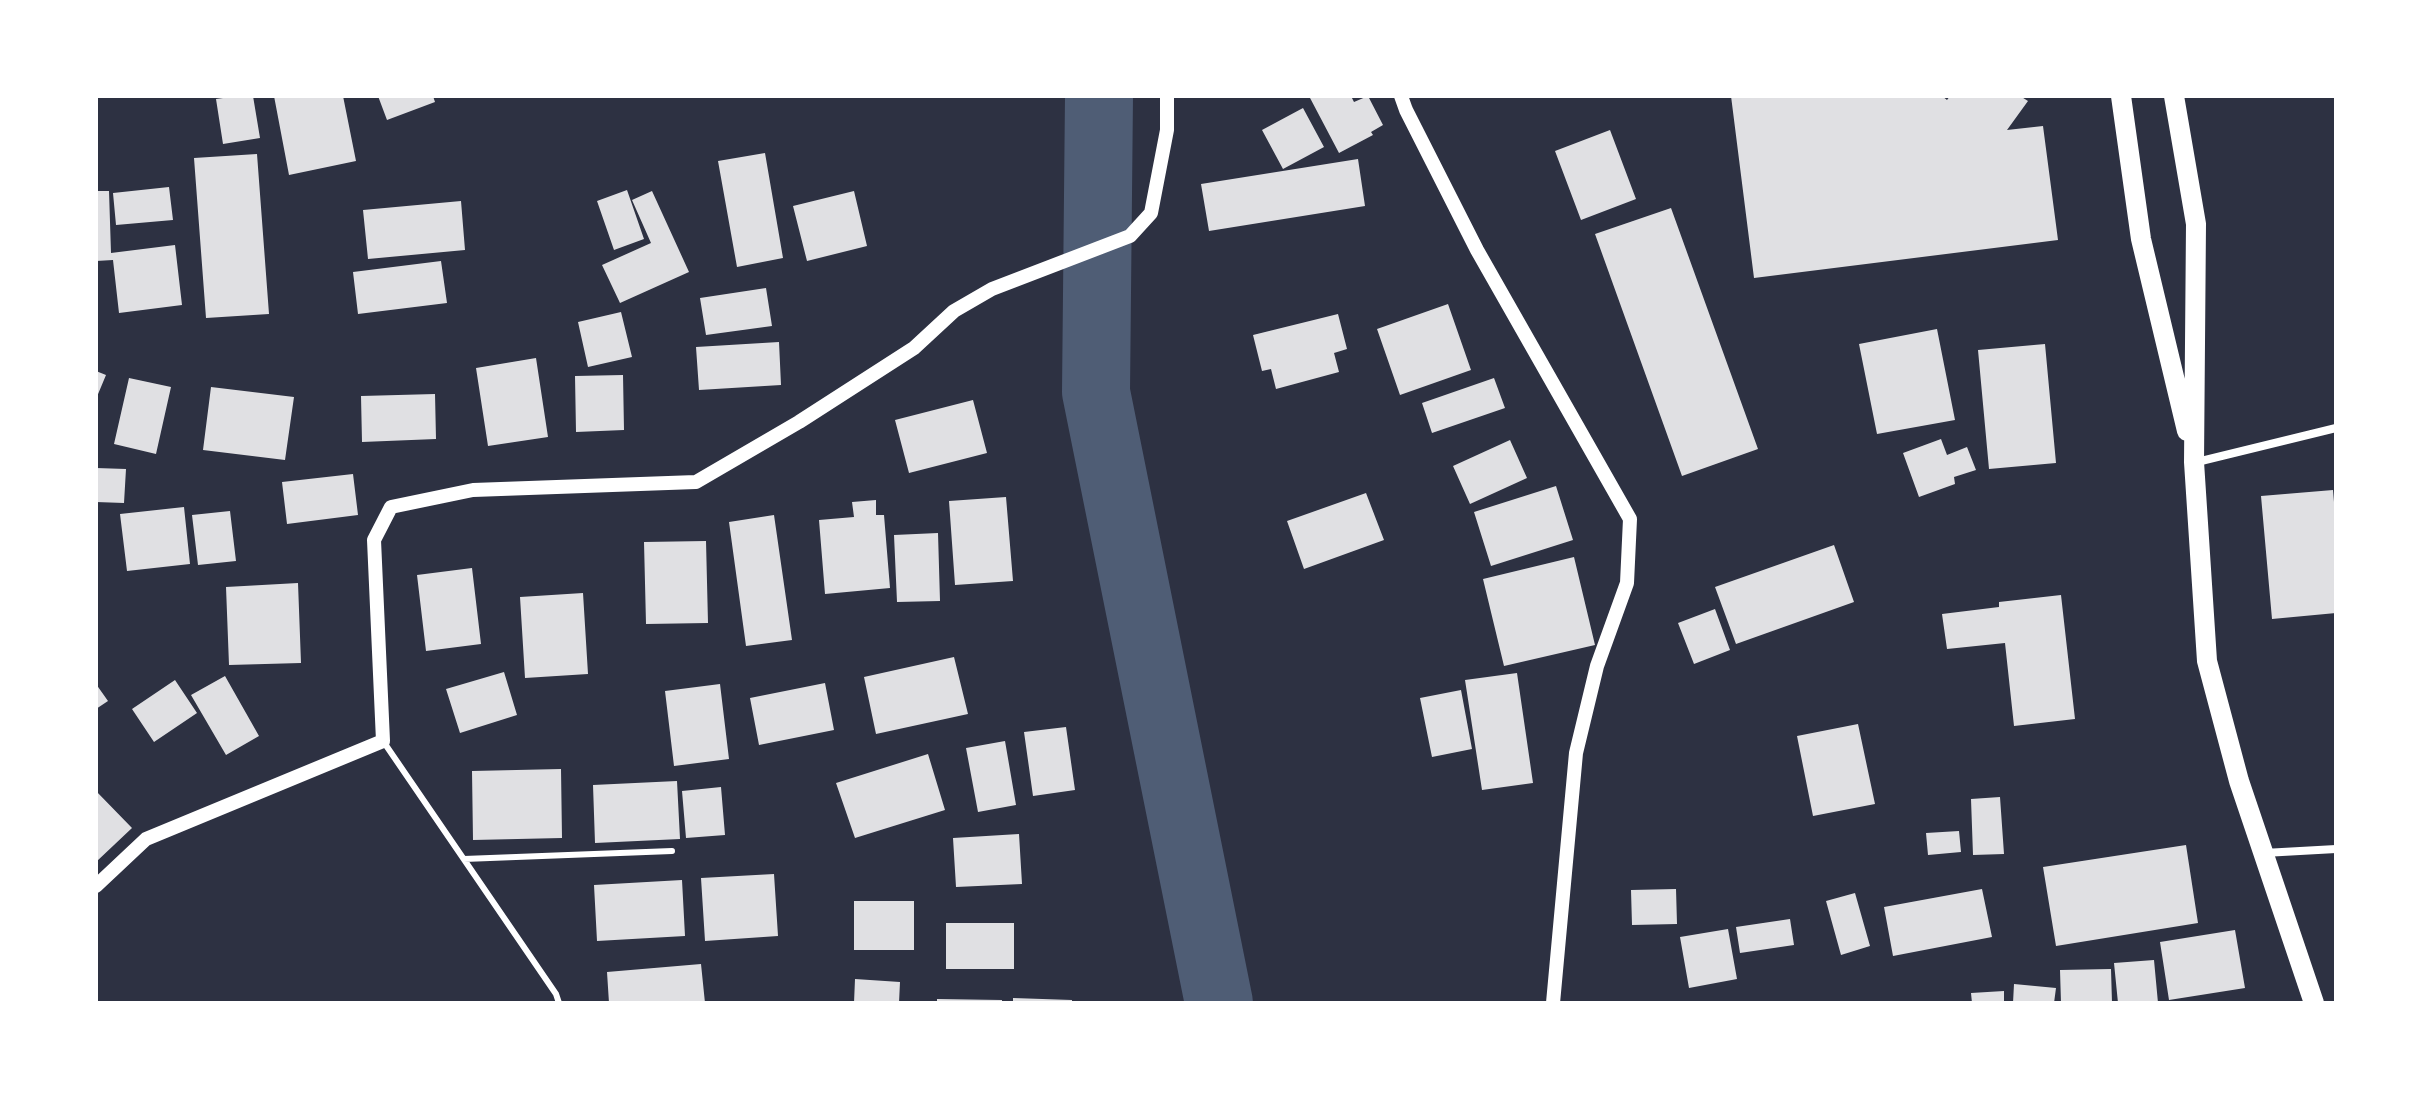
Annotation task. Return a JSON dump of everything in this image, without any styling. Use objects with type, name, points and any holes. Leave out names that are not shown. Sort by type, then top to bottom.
[{"type":"main road","points":[[2121,96],[2141,239],[2194,462]]},
{"type":"main road","points":[[2174,96],[2196,224],[2194,462],[2207,661],[2223,727],[2314,1003]]},
{"type":"street","points":[[96,886],[146,839],[383,741],[374,540],[391,507],[473,490],[696,482],[799,422],[914,348],[954,311],[992,289],[1130,236],[1151,213],[1167,130],[1167,96]]},
{"type":"street","points":[[1401,96],[1477,250],[1630,519],[1627,583],[1597,666],[1576,753],[1553,1003]]},
{"type":"street","points":[[2194,462],[2336,428]]},
{"type":"street","points":[[2264,853],[2336,849]]},
{"type":"lane","points":[[383,741],[556,994],[559,1003]]},
{"type":"lane","points":[[464,859],[672,851]]},
{"type":"building","points":[[253,96],[260,138],[223,144],[216,99]]},
{"type":"building","points":[[274,96],[343,96],[356,161],[289,175]]},
{"type":"building","points":[[378,96],[433,96],[435,102],[387,120]]},
{"type":"building","points":[[1309,96],[1351,96],[1354,102],[1368,96],[1383,125],[1371,132],[1373,135],[1339,153]]},
{"type":"building","points":[[1731,96],[1942,96],[1947,100],[1950,96],[2020,96],[2028,101],[2007,130],[2043,126],[2058,240],[1754,278]]},
{"type":"building","points":[[1303,108],[1324,147],[1283,169],[1262,130]]},
{"type":"building","points":[[1610,130],[1636,199],[1581,220],[1555,151]]},
{"type":"building","points":[[765,153],[783,258],[737,267],[718,161]]},
{"type":"building","points":[[257,154],[269,314],[206,318],[194,158]]},
{"type":"building","points":[[1358,159],[1365,206],[1209,231],[1201,184]]},
{"type":"building","points":[[169,187],[173,220],[116,225],[113,193]]},
{"type":"building","points":[[627,190],[644,239],[614,250],[597,201]]},
{"type":"building","points":[[96,191],[109,191],[111,253],[175,245],[182,305],[119,313],[113,260],[96,261]]},
{"type":"building","points":[[652,191],[689,272],[620,303],[602,265],[651,243],[632,200]]},
{"type":"building","points":[[854,191],[867,246],[807,261],[793,206]]},
{"type":"building","points":[[461,201],[465,250],[368,259],[363,210]]},
{"type":"building","points":[[1671,208],[1758,449],[1682,476],[1595,234]]},
{"type":"building","points":[[441,261],[447,303],[358,314],[353,272]]},
{"type":"building","points":[[766,288],[772,326],[706,335],[700,298]]},
{"type":"building","points":[[1448,304],[1471,370],[1400,395],[1377,329]]},
{"type":"building","points":[[621,312],[632,357],[588,367],[578,322]]},
{"type":"building","points":[[1338,314],[1347,349],[1334,353],[1339,372],[1276,389],[1271,369],[1262,371],[1253,335]]},
{"type":"building","points":[[1937,329],[1955,420],[1877,434],[1859,344]]},
{"type":"building","points":[[779,342],[781,385],[699,390],[696,347]]},
{"type":"building","points":[[2045,344],[2056,463],[1989,469],[1978,350]]},
{"type":"building","points":[[536,358],[548,437],[488,446],[476,368]]},
{"type":"building","points":[[96,371],[106,375],[96,399]]},
{"type":"building","points":[[623,375],[624,430],[576,432],[575,376]]},
{"type":"building","points":[[129,378],[171,387],[156,454],[114,444]]},
{"type":"building","points":[[1494,378],[1505,408],[1432,433],[1422,403]]},
{"type":"building","points":[[211,387],[294,397],[285,460],[203,450]]},
{"type":"building","points":[[435,394],[436,439],[362,442],[361,396]]},
{"type":"building","points":[[973,400],[987,453],[909,473],[895,420]]},
{"type":"building","points":[[1941,439],[1947,455],[1967,447],[1976,470],[1954,477],[1955,484],[1919,497],[1903,453]]},
{"type":"building","points":[[1510,440],[1527,478],[1470,504],[1453,466]]},
{"type":"building","points":[[96,468],[126,469],[124,503],[96,502]]},
{"type":"building","points":[[353,474],[358,515],[287,524],[282,482]]},
{"type":"building","points":[[1556,486],[1573,540],[1491,566],[1474,512]]},
{"type":"building","points":[[2333,490],[2336,613],[2272,619],[2261,496]]},
{"type":"building","points":[[1366,493],[1384,540],[1304,569],[1287,521]]},
{"type":"building","points":[[1006,497],[1013,581],[955,585],[949,501]]},
{"type":"building","points":[[876,500],[876,515],[884,515],[890,588],[825,594],[819,520],[854,517],[852,502]]},
{"type":"building","points":[[184,507],[190,564],[127,571],[120,514]]},
{"type":"building","points":[[230,511],[236,561],[198,565],[192,515]]},
{"type":"building","points":[[774,515],[792,640],[746,646],[729,522]]},
{"type":"building","points":[[938,533],[940,601],[897,602],[894,535]]},
{"type":"building","points":[[706,541],[708,623],[646,624],[644,542]]},
{"type":"building","points":[[1834,545],[1854,602],[1736,644],[1715,587]]},
{"type":"building","points":[[1574,557],[1595,645],[1504,666],[1483,579]]},
{"type":"building","points":[[472,568],[481,644],[426,651],[417,575]]},
{"type":"building","points":[[298,583],[301,663],[229,665],[226,587]]},
{"type":"building","points":[[583,593],[588,674],[525,678],[520,597]]},
{"type":"building","points":[[2061,595],[2075,719],[2014,726],[2005,643],[1947,649],[1942,614],[1999,607],[1999,602]]},
{"type":"building","points":[[1715,609],[1730,650],[1694,664],[1678,623]]},
{"type":"building","points":[[954,657],[968,714],[876,734],[864,677]]},
{"type":"building","points":[[504,672],[517,715],[460,733],[446,689]]},
{"type":"building","points":[[1517,673],[1533,783],[1482,790],[1465,680]]},
{"type":"building","points":[[225,676],[259,736],[226,755],[191,695]]},
{"type":"building","points":[[175,680],[197,713],[154,742],[132,709]]},
{"type":"building","points":[[825,683],[834,730],[759,745],[750,698]]},
{"type":"building","points":[[96,684],[108,701],[96,709]]},
{"type":"building","points":[[720,684],[729,759],[674,766],[665,691]]},
{"type":"building","points":[[1461,690],[1472,749],[1432,757],[1420,698]]},
{"type":"building","points":[[1858,724],[1875,804],[1813,816],[1797,736]]},
{"type":"building","points":[[1066,727],[1075,790],[1033,796],[1024,732]]},
{"type":"building","points":[[1005,741],[1016,805],[978,812],[966,748]]},
{"type":"building","points":[[928,754],[945,810],[855,838],[836,783]]},
{"type":"building","points":[[561,769],[562,838],[473,840],[472,771]]},
{"type":"building","points":[[677,781],[680,839],[595,843],[593,785]]},
{"type":"building","points":[[721,787],[725,835],[686,838],[682,791]]},
{"type":"building","points":[[96,791],[132,828],[96,862]]},
{"type":"building","points":[[2000,797],[2004,854],[1973,855],[1971,799]]},
{"type":"building","points":[[1959,831],[1961,852],[1928,855],[1926,833]]},
{"type":"building","points":[[1019,834],[1022,884],[956,887],[953,838]]},
{"type":"building","points":[[2186,845],[2198,923],[2056,946],[2043,867]]},
{"type":"building","points":[[774,874],[778,936],[705,941],[701,878]]},
{"type":"building","points":[[682,880],[685,936],[597,941],[594,885]]},
{"type":"building","points":[[1676,889],[1677,924],[1632,925],[1631,890]]},
{"type":"building","points":[[1982,889],[1992,937],[1893,956],[1884,907]]},
{"type":"building","points":[[1855,893],[1870,946],[1841,955],[1826,901]]},
{"type":"building","points":[[854,901],[914,901],[914,950],[854,950]]},
{"type":"building","points":[[1790,919],[1794,945],[1740,953],[1736,927]]},
{"type":"building","points":[[946,923],[1014,923],[1014,969],[946,969]]},
{"type":"building","points":[[1728,929],[1737,979],[1689,988],[1680,937]]},
{"type":"building","points":[[2235,930],[2245,988],[2169,1000],[2160,942]]},
{"type":"building","points":[[2154,960],[2158,1003],[2118,1003],[2114,963]]},
{"type":"building","points":[[701,964],[705,1003],[609,1003],[607,972]]},
{"type":"building","points":[[2111,969],[2112,1003],[2061,1003],[2060,970]]},
{"type":"building","points":[[855,979],[900,982],[899,1003],[854,1003]]},
{"type":"building","points":[[2014,984],[2056,988],[2054,1003],[2013,1003]]},
{"type":"building","points":[[2004,991],[2004,1003],[1972,1003],[1971,993]]},
{"type":"building","points":[[1013,998],[1072,1000],[1072,1003],[1013,1003]]},
{"type":"building","points":[[937,999],[1002,1000],[1002,1003],[937,1003]]},
{"type":"waterway","points":[[1099,96],[1096,392],[1219,1003]]}]
